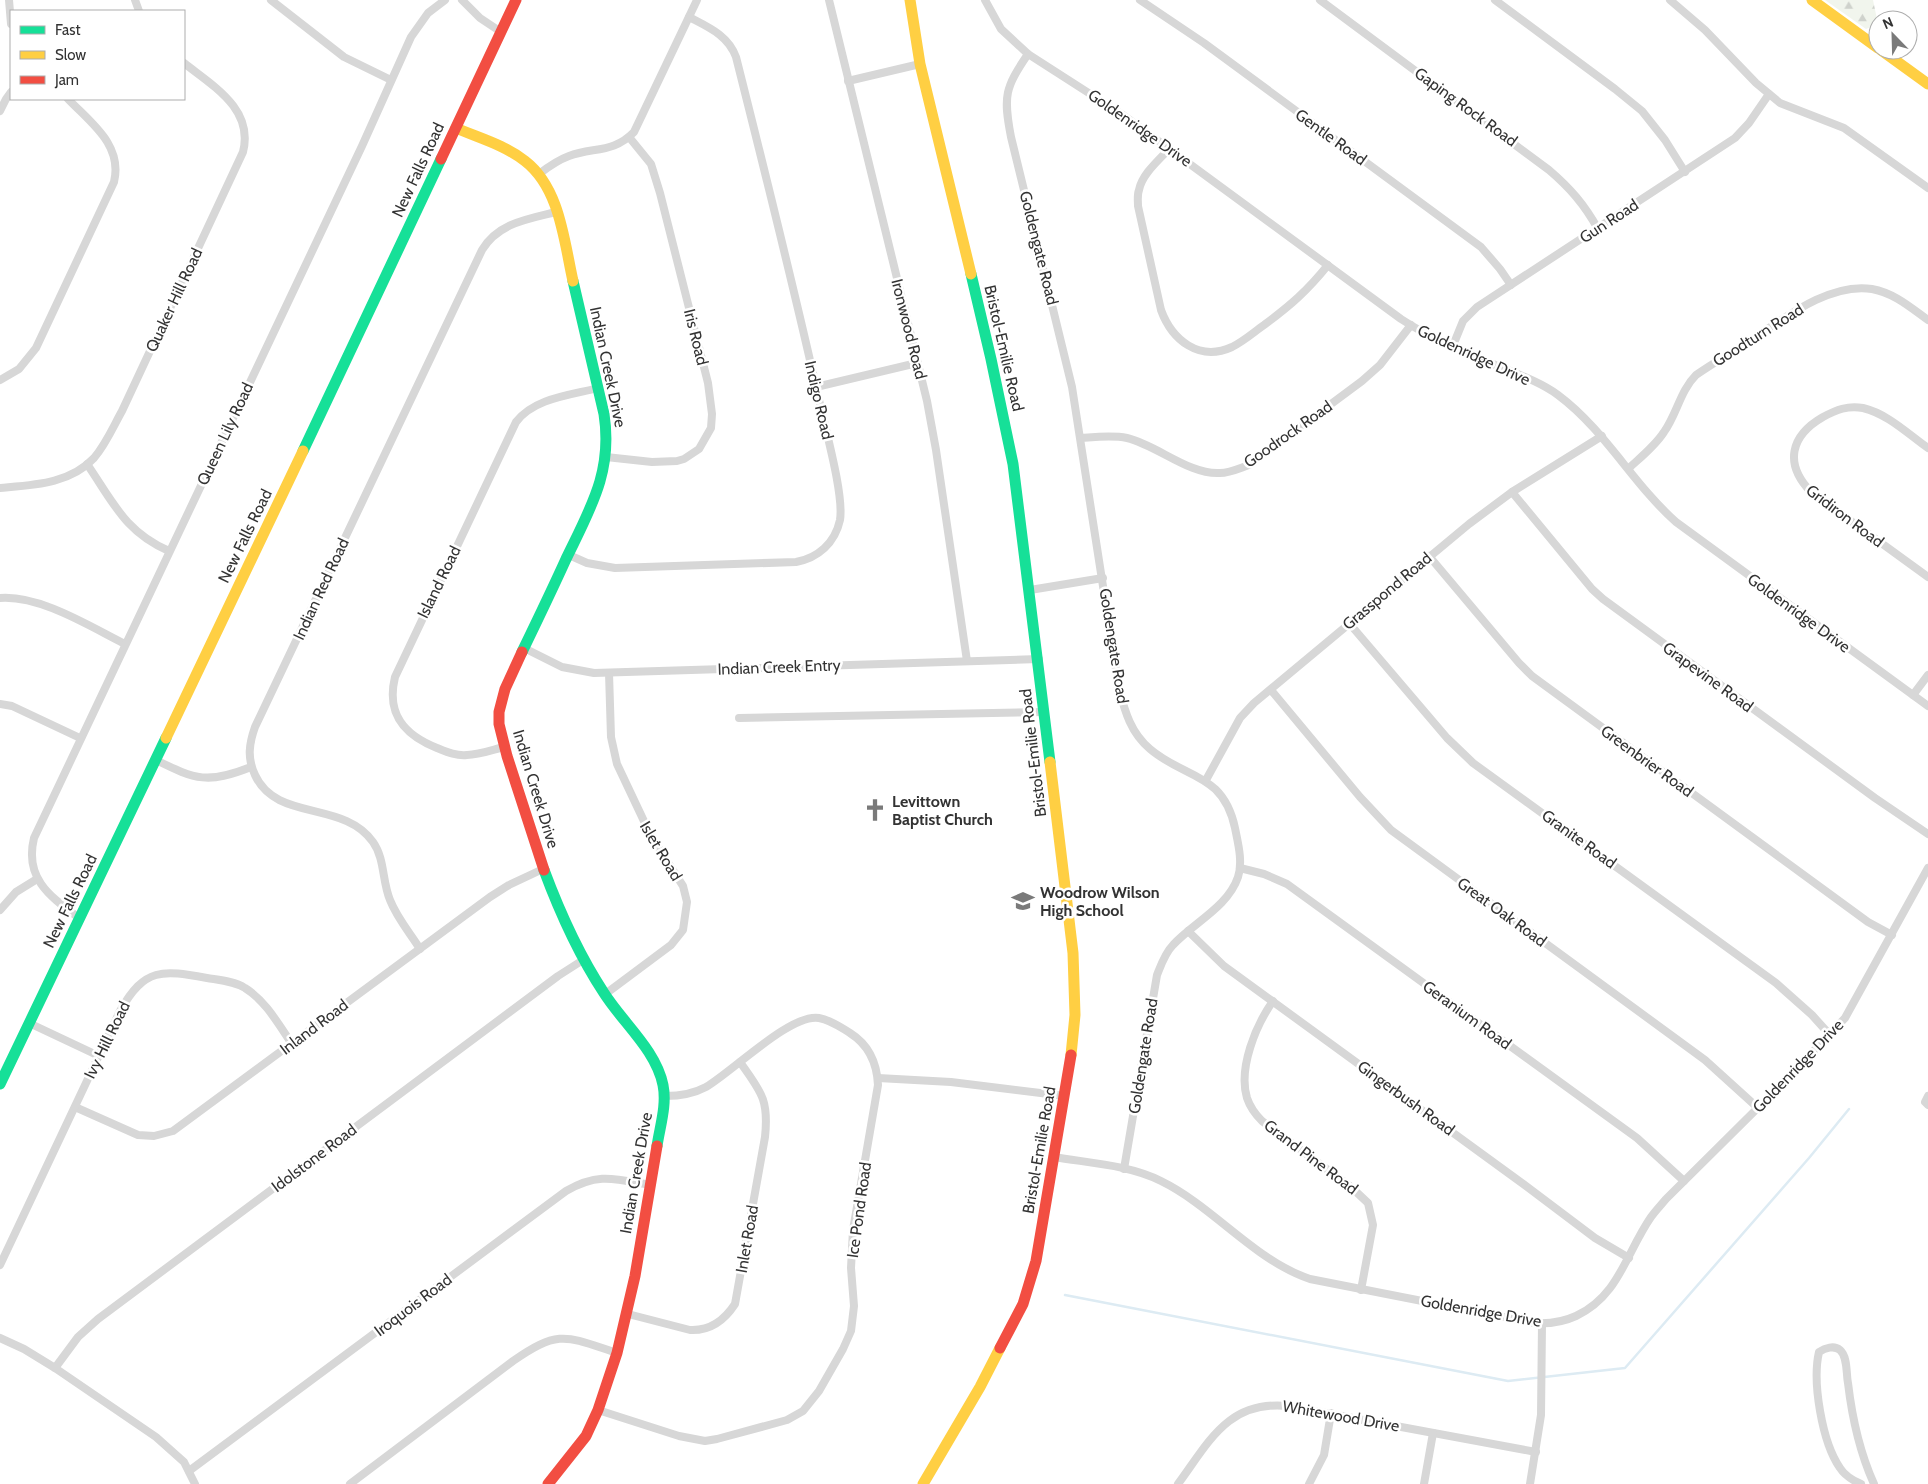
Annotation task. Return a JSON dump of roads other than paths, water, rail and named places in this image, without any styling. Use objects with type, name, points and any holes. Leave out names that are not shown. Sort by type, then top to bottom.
[{"type":"street","points":[[271,0],[344,57],[391,80]]},
{"type":"street","name":"Queen Lily Road","points":[[37,879],[32,857],[34,838],[80,738],[411,37],[418,24],[428,13],[445,0]]},
{"type":"street","points":[[462,0],[480,18],[501,32]]},
{"type":"street","name":"New Falls Road","points":[[0,1084],[156,760],[516,0]]},
{"type":"street","points":[[539,174],[568,156],[612,147],[629,138],[637,126],[697,0]]},
{"type":"street","name":"Ironwood Road","points":[[828,0],[917,363],[936,450],[968,662]]},
{"type":"street","name":"Bristol-Emilie Road","points":[[910,0],[920,64],[1006,428],[1020,508],[1075,984],[1072,1049],[1036,1261],[1023,1304],[980,1387],[924,1484]]},
{"type":"street","name":"Goldenridge Drive","points":[[986,0],[1002,29],[1028,54],[1123,114],[1411,326],[1452,348],[1521,376],[1556,394],[1602,436],[1659,505],[1676,522],[1928,706]]},
{"type":"street","name":"Gentle Road","points":[[1140,0],[1204,44],[1481,247],[1511,285]]},
{"type":"street","name":"Gaping Rock Road","points":[[1320,0],[1569,186],[1598,229]]},
{"type":"street","points":[[1494,0],[1642,111],[1665,140],[1685,172]]},
{"type":"street","points":[[1812,0],[1868,41]]},
{"type":"street","points":[[1674,1],[1769,94],[1790,108],[1844,128],[1928,188]]},
{"type":"street","name":"Indigo Road","points":[[569,555],[587,563],[615,568],[796,562],[814,557],[822,551],[834,535],[841,512],[816,387],[734,51],[721,35],[689,17]]},
{"type":"street","name":"Goldengate Road","points":[[1028,54],[1009,86],[1006,111],[1066,357],[1081,438],[1120,689],[1126,715],[1130,724],[1152,750],[1206,780],[1217,791],[1232,817],[1240,868],[1228,895],[1169,949],[1157,975],[1124,1169]]},
{"type":"street","points":[[1894,60],[1928,84]]},
{"type":"street","name":"Quaker Hill Road","points":[[0,488],[48,483],[66,477],[87,464],[105,442],[122,411],[243,152],[245,144],[244,126],[236,108],[217,89],[185,64]]},
{"type":"street","points":[[848,81],[920,64]]},
{"type":"street","points":[[0,111],[10,93]]},
{"type":"street","name":"Gun Road","points":[[1452,348],[1461,326],[1470,314],[1511,285],[1685,172],[1742,132],[1769,94]]},
{"type":"street","points":[[0,380],[19,369],[36,348],[108,197],[116,174],[115,158],[108,140],[69,100]]},
{"type":"street","name":"Indian Creek Drive","points":[[456,128],[521,158],[539,174],[551,195],[606,423],[606,457],[598,492],[504,693],[499,715],[504,746],[525,817],[544,869],[583,960],[604,995],[659,1070],[665,1096],[628,1314],[617,1353],[598,1410],[586,1436],[548,1484]]},
{"type":"street","name":"Iris Road","points":[[606,457],[666,462],[684,459],[700,449],[705,442],[712,423],[708,383],[658,185],[651,164],[629,138]]},
{"type":"street","points":[[1170,148],[1142,181],[1139,190],[1138,206],[1161,310],[1168,325],[1185,344],[1202,351],[1234,346],[1297,300],[1328,265]]},
{"type":"street","name":"Indian Red Road","points":[[251,767],[249,749],[255,727],[486,242],[499,230],[556,212]]},
{"type":"street","name":"Goodturn Road","points":[[1629,468],[1645,454],[1665,431],[1684,390],[1696,375],[1811,302],[1846,290],[1872,289],[1888,293],[1899,299],[1928,320]]},
{"type":"street","name":"Goodrock Road","points":[[1081,438],[1109,436],[1126,438],[1208,472],[1228,472],[1249,465],[1362,381],[1386,358],[1411,326]]},
{"type":"street","points":[[816,387],[917,363]]},
{"type":"street","name":"Island Road","points":[[504,746],[481,753],[457,755],[414,737],[403,726],[393,704],[392,690],[395,677],[516,422],[528,410],[541,402],[598,388]]},
{"type":"street","name":"Gridiron Road","points":[[1928,448],[1882,415],[1864,408],[1844,408],[1833,412],[1808,428],[1798,441],[1794,461],[1798,478],[1811,492],[1928,577]]},
{"type":"street","name":"Grasspond Road","points":[[1206,780],[1240,718],[1254,703],[1476,518],[1512,492],[1602,436]]},
{"type":"street","points":[[87,464],[134,530],[156,545],[169,551]]},
{"type":"street","name":"Grapevine Road","points":[[1512,492],[1592,589],[1603,599],[1875,798],[1928,834]]},
{"type":"street","name":"Greenbrier Road","points":[[1429,556],[1532,676],[1860,916],[1892,935]]},
{"type":"street","points":[[1030,590],[1102,578]]},
{"type":"street","points":[[0,598],[16,598],[41,604],[125,644]]},
{"type":"street","name":"Granite Road","points":[[1349,623],[1447,738],[1473,763],[1776,983],[1812,1015],[1830,1035]]},
{"type":"street","name":"Indian Creek Entry","points":[[524,648],[562,667],[594,673],[1038,659]]},
{"type":"street","name":"Islet Road","points":[[604,995],[671,945],[683,930],[687,902],[682,886],[650,836],[618,764],[612,738],[609,673]]},
{"type":"street","points":[[1913,695],[1928,674]]},
{"type":"street","name":"Great Oak Road","points":[[1271,690],[1360,797],[1391,830],[1706,1060],[1758,1108]]},
{"type":"street","points":[[0,704],[12,706],[80,738]]},
{"type":"street","points":[[739,718],[1045,712]]},
{"type":"street","points":[[156,760],[181,772],[212,779],[234,774],[251,767],[261,786],[280,801],[345,819],[363,830],[379,852],[386,887],[394,909],[420,949]]},
{"type":"street","name":"Geranium Road","points":[[1240,868],[1264,874],[1287,884],[1637,1138],[1684,1181]]},
{"type":"street","name":"Goldenridge Drive","points":[[1054,1157],[1124,1169],[1147,1175],[1176,1189],[1263,1254],[1299,1276],[1361,1290],[1542,1324],[1565,1320],[1594,1306],[1605,1295],[1652,1216],[1684,1181],[1830,1035],[1851,1009],[1928,868]]},
{"type":"street","name":"Inland Road","points":[[75,1107],[138,1135],[147,1137],[164,1134],[180,1126],[490,897],[509,885],[544,869]]},
{"type":"street","points":[[0,910],[16,892],[37,879],[46,891],[79,918]]},
{"type":"street","name":"Gingerbush Road","points":[[1188,931],[1224,966],[1595,1238],[1628,1258]]},
{"type":"street","name":"Idolstone Road","points":[[55,1368],[78,1338],[98,1319],[490,1029],[558,976],[583,960]]},
{"type":"street","name":"Ivy Hill Road","points":[[0,1265],[120,1011],[135,988],[144,980],[166,973],[185,973],[224,981],[245,988],[266,1008],[292,1044]]},
{"type":"street","name":"Grand Pine Road","points":[[1273,1001],[1256,1030],[1251,1043],[1245,1079],[1247,1098],[1262,1121],[1351,1187],[1368,1203],[1373,1225],[1361,1290]]},
{"type":"street","name":"Ice Pond Road","points":[[598,1410],[679,1436],[705,1441],[787,1420],[811,1404],[843,1349],[853,1321],[851,1252],[853,1230],[878,1085],[873,1059],[864,1044],[832,1022],[818,1018],[804,1019],[796,1022],[705,1087],[679,1096],[665,1096]]},
{"type":"street","points":[[29,1023],[99,1056]]},
{"type":"street","name":"Inlet Road","points":[[628,1314],[690,1330],[698,1330],[713,1326],[721,1321],[729,1314],[735,1304],[767,1118],[763,1097],[740,1062]]},
{"type":"street","points":[[878,1078],[951,1082],[1065,1096]]},
{"type":"street","name":"Iroquois Road","points":[[189,1471],[566,1191],[581,1182],[602,1178],[651,1184]]},
{"type":"street","points":[[1530,1484],[1541,1415],[1542,1324]]},
{"type":"street","points":[[0,1338],[24,1349],[55,1368],[156,1436],[171,1449],[189,1471],[196,1484]]},
{"type":"street","points":[[350,1484],[513,1361],[541,1343],[548,1340],[567,1338],[617,1353]]},
{"type":"street","points":[[1861,1484],[1850,1479],[1839,1468],[1828,1442],[1819,1407],[1816,1366],[1819,1352],[1825,1348],[1833,1347],[1839,1349],[1844,1356],[1850,1401],[1868,1471],[1874,1484]]},
{"type":"street","name":"Whitewood Drive","points":[[1178,1484],[1220,1428],[1242,1412],[1254,1407],[1273,1404],[1331,1413],[1536,1452]]},
{"type":"street","points":[[1309,1484],[1324,1455],[1331,1413]]},
{"type":"street","points":[[1424,1484],[1433,1433]]},
{"type":"waterway","points":[[1065,1295],[1508,1381],[1625,1368],[1809,1158],[1849,1109]]},
{"type":"place","name":"Levittown Baptist Church","points":[[875,810]]},
{"type":"place","name":"Woodrow Wilson High School","points":[[1023,901]]}]
